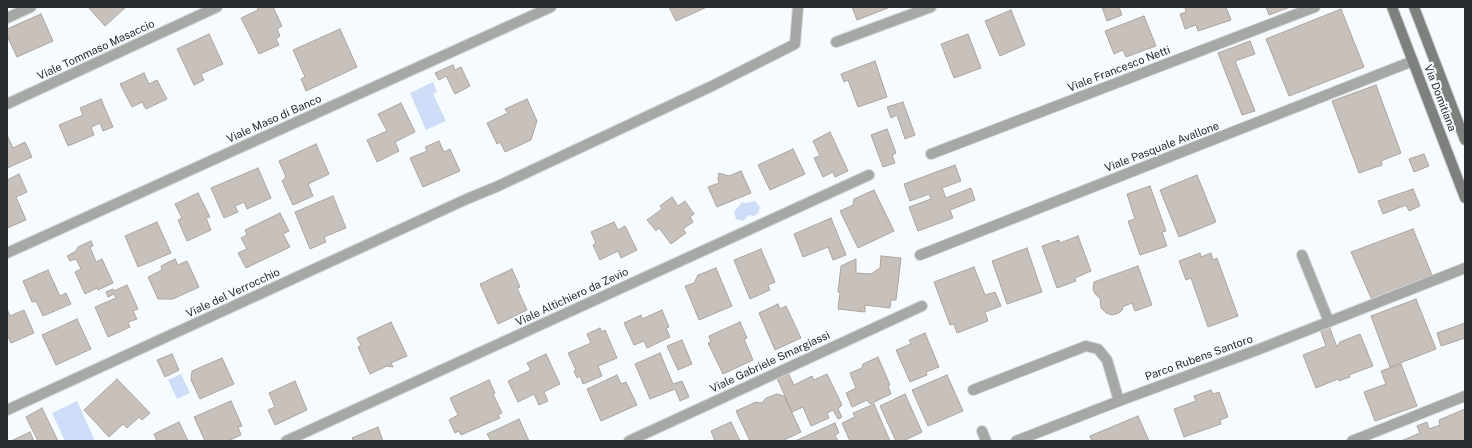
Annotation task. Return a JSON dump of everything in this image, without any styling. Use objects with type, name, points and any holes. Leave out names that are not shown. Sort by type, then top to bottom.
[{"type":"main road","name":"Via Domitiana","points":[[1392,7],[1465,198]]},
{"type":"main road","name":"Via Domitiana","points":[[1414,7],[1464,135]]},
{"type":"street","points":[[7,18],[32,7]]},
{"type":"street","name":"Viale Tommaso Masaccio","points":[[7,104],[217,7]]},
{"type":"street","name":"Viale Maso di Banco","points":[[7,253],[551,7]]},
{"type":"street","name":"Viale del Verrocchio","points":[[7,410],[496,187],[712,86],[795,44],[798,7]]},
{"type":"street","points":[[836,42],[931,7]]},
{"type":"street","name":"Viale Francesco Netti","points":[[931,154],[1315,7]]},
{"type":"street","name":"Viale Pasquale Avallone","points":[[920,255],[1413,61]]},
{"type":"street","name":"Viale Altichiero da Zevio","points":[[286,441],[869,175]]},
{"type":"street","points":[[1302,255],[1329,322]]},
{"type":"street","name":"Parco Rubens Santoro","points":[[1016,441],[1119,400],[1209,368],[1329,322],[1465,268]]},
{"type":"street","name":"Viale Gabriele Smargiassi","points":[[629,441],[922,306]]},
{"type":"street","points":[[973,390],[1086,346],[1098,349],[1107,360],[1119,400]]},
{"type":"street","points":[[1352,441],[1465,396]]},
{"type":"street","points":[[982,431],[986,441]]},
{"type":"water","points":[[433,82],[437,92],[433,94],[446,121],[426,130],[410,93]]},
{"type":"water","points":[[755,201],[760,207],[758,213],[754,216],[749,215],[743,221],[736,219],[734,212],[742,202],[746,203]]},
{"type":"water","points":[[181,374],[190,393],[177,399],[168,380]]},
{"type":"water","points":[[77,401],[95,441],[65,441],[52,413]]},
{"type":"building","points":[[88,7],[126,7],[105,26]]},
{"type":"building","points":[[257,7],[273,7],[282,26],[277,29],[280,36],[276,39],[279,45],[259,54],[241,18],[258,10]]},
{"type":"building","points":[[669,7],[707,7],[676,21]]},
{"type":"building","points":[[852,7],[888,7],[888,8],[857,20]]},
{"type":"building","points":[[1102,7],[1119,7],[1122,15],[1107,21]]},
{"type":"building","points":[[1185,7],[1226,7],[1231,20],[1198,31],[1196,25],[1185,29],[1180,14],[1186,12]]},
{"type":"building","points":[[1266,7],[1290,7],[1269,15]]},
{"type":"building","points":[[1341,9],[1364,67],[1289,96],[1266,39]]},
{"type":"building","points":[[1011,10],[1025,45],[1000,56],[985,21]]},
{"type":"building","points":[[41,14],[53,41],[17,57],[7,36],[7,29]]},
{"type":"building","points":[[1144,16],[1156,46],[1126,57],[1123,50],[1114,54],[1105,31]]},
{"type":"building","points":[[340,29],[357,67],[306,91],[301,79],[305,77],[293,50]]},
{"type":"building","points":[[209,34],[223,64],[201,74],[204,80],[194,85],[177,49]]},
{"type":"building","points":[[968,34],[981,68],[954,78],[941,44]]},
{"type":"building","points":[[1250,41],[1255,54],[1235,61],[1255,111],[1242,115],[1218,53]]},
{"type":"building","points":[[875,61],[887,97],[858,107],[848,80],[844,82],[841,74]]},
{"type":"building","points":[[453,65],[455,70],[461,67],[470,86],[455,94],[446,76],[439,80],[435,73]]},
{"type":"building","points":[[144,73],[149,84],[157,80],[167,99],[146,109],[142,102],[132,107],[120,84]]},
{"type":"building","points":[[1376,85],[1401,153],[1381,161],[1382,165],[1359,173],[1332,101]]},
{"type":"building","points":[[101,99],[113,127],[103,131],[100,123],[91,127],[94,135],[68,146],[59,125],[83,115],[80,108]]},
{"type":"building","points":[[527,99],[537,121],[531,140],[505,152],[500,142],[497,144],[487,123],[508,113],[505,109]]},
{"type":"building","points":[[903,102],[915,135],[905,139],[897,115],[891,118],[887,107]]},
{"type":"building","points":[[401,103],[415,132],[395,142],[399,151],[377,162],[367,140],[387,131],[378,114]]},
{"type":"building","points":[[887,129],[896,153],[892,155],[895,163],[883,167],[871,135]]},
{"type":"building","points":[[830,132],[848,171],[835,177],[833,172],[823,177],[814,158],[820,156],[813,141]]},
{"type":"building","points":[[7,135],[13,148],[25,142],[32,157],[7,168]]},
{"type":"building","points":[[439,141],[444,152],[450,149],[460,171],[423,187],[410,158],[427,151],[425,147]]},
{"type":"building","points":[[316,144],[329,174],[308,184],[313,196],[293,205],[282,181],[286,177],[279,161]]},
{"type":"building","points":[[793,149],[805,174],[770,190],[758,165]]},
{"type":"building","points":[[1424,154],[1429,166],[1414,172],[1409,159]]},
{"type":"building","points":[[955,165],[961,181],[942,188],[946,198],[971,188],[975,200],[950,210],[953,218],[918,231],[909,207],[931,199],[929,194],[910,201],[904,184]]},
{"type":"building","points":[[258,168],[271,198],[247,209],[244,202],[235,206],[238,212],[224,218],[211,188]]},
{"type":"building","points":[[741,171],[751,193],[717,207],[708,187],[719,183],[719,173],[729,176]]},
{"type":"building","points":[[19,174],[27,192],[16,197],[26,220],[7,228],[7,180]]},
{"type":"building","points":[[1197,175],[1216,222],[1179,237],[1160,190]]},
{"type":"building","points":[[1150,186],[1166,231],[1162,232],[1167,246],[1140,255],[1128,221],[1135,219],[1127,194]]},
{"type":"building","points":[[1413,189],[1420,206],[1409,211],[1406,205],[1383,214],[1378,201]]},
{"type":"building","points":[[874,190],[894,231],[858,248],[840,211],[853,205],[854,199]]},
{"type":"building","points":[[198,193],[210,217],[206,218],[211,230],[187,241],[178,220],[182,218],[175,204]]},
{"type":"building","points":[[333,196],[346,228],[324,237],[326,242],[310,249],[295,212]]},
{"type":"building","points":[[672,197],[678,206],[685,201],[694,214],[690,217],[693,222],[683,229],[686,233],[671,244],[659,228],[656,231],[647,220],[662,209],[660,206]]},
{"type":"building","points":[[280,213],[289,231],[283,234],[290,247],[246,268],[238,253],[247,249],[241,238],[247,235],[245,230]]},
{"type":"building","points":[[831,218],[846,255],[833,260],[828,247],[803,257],[794,234]]},
{"type":"building","points":[[157,222],[171,253],[138,267],[125,236]]},
{"type":"building","points":[[614,222],[618,230],[625,226],[637,250],[621,258],[618,251],[600,260],[593,245],[596,243],[591,232]]},
{"type":"building","points":[[1413,229],[1432,275],[1372,300],[1351,252]]},
{"type":"building","points":[[1078,236],[1091,271],[1075,278],[1076,281],[1057,288],[1042,246],[1059,240],[1060,243]]},
{"type":"building","points":[[91,241],[93,246],[90,247],[96,262],[102,259],[113,283],[85,294],[75,272],[81,269],[76,259],[70,261],[67,256],[76,251],[78,247]]},
{"type":"building","points":[[1027,248],[1042,292],[1007,304],[992,261]]},
{"type":"building","points":[[761,249],[775,282],[768,285],[770,290],[750,299],[734,260]]},
{"type":"building","points":[[1200,253],[1201,257],[1211,253],[1213,260],[1217,258],[1238,316],[1208,327],[1191,278],[1186,280],[1179,261]]},
{"type":"building","points":[[881,256],[901,258],[896,300],[891,300],[890,308],[865,305],[865,312],[838,309],[841,266],[856,259],[856,273],[871,274],[880,268]]},
{"type":"building","points":[[175,259],[178,265],[187,261],[199,287],[173,299],[158,299],[148,277],[162,270],[161,266]]},
{"type":"building","points":[[1138,266],[1152,305],[1135,311],[1132,303],[1122,307],[1123,309],[1119,313],[1112,315],[1106,313],[1101,308],[1100,298],[1093,290],[1094,282]]},
{"type":"building","points":[[974,267],[985,295],[995,292],[1001,306],[985,312],[988,321],[957,333],[954,324],[950,325],[934,282]]},
{"type":"building","points":[[716,268],[732,306],[699,320],[685,286],[694,283],[698,275]]},
{"type":"building","points":[[512,269],[520,287],[517,288],[527,310],[498,324],[480,284]]},
{"type":"building","points":[[48,270],[60,296],[66,293],[71,304],[43,316],[36,301],[32,302],[23,281]]},
{"type":"building","points":[[127,285],[138,309],[133,311],[137,319],[128,322],[130,327],[108,337],[95,307],[116,298],[114,294],[108,297],[106,292],[113,289],[114,291]]},
{"type":"building","points":[[1416,299],[1436,349],[1390,367],[1371,316]]},
{"type":"building","points":[[778,304],[780,309],[786,306],[801,338],[775,350],[759,313]]},
{"type":"building","points":[[7,309],[10,316],[24,310],[34,333],[11,343],[9,338],[7,339]]},
{"type":"building","points":[[662,310],[669,327],[666,328],[670,337],[647,348],[644,341],[634,345],[624,323],[641,315],[642,319]]},
{"type":"building","points":[[77,319],[91,349],[56,365],[42,335]]},
{"type":"building","points":[[391,322],[407,356],[391,363],[393,367],[387,366],[370,374],[358,347],[361,345],[357,338]]},
{"type":"building","points":[[740,322],[747,338],[744,339],[753,360],[723,374],[708,343],[711,342],[709,336]]},
{"type":"building","points":[[1465,323],[1465,338],[1441,346],[1437,333]]},
{"type":"building","points":[[1329,326],[1337,347],[1340,342],[1360,334],[1373,366],[1349,375],[1350,377],[1339,381],[1338,379],[1316,388],[1303,355],[1326,346],[1320,329]]},
{"type":"building","points":[[600,328],[602,332],[605,330],[617,358],[598,366],[602,376],[583,384],[580,376],[577,378],[574,371],[576,370],[568,353],[591,343],[587,334]]},
{"type":"building","points":[[925,333],[939,367],[926,372],[927,375],[910,382],[896,350],[911,344],[909,340]]},
{"type":"building","points":[[682,340],[692,364],[678,370],[667,346]]},
{"type":"building","points":[[660,353],[673,384],[682,381],[689,397],[680,401],[675,389],[650,399],[635,364]]},
{"type":"building","points":[[172,354],[179,370],[165,377],[157,360]]},
{"type":"building","points":[[546,354],[560,384],[544,392],[548,401],[539,405],[534,394],[518,402],[508,381],[531,370],[527,363]]},
{"type":"building","points":[[878,357],[890,385],[888,386],[891,394],[870,404],[867,400],[852,407],[846,393],[856,388],[850,373],[862,368],[863,364]]},
{"type":"building","points":[[222,358],[234,384],[200,399],[191,380],[192,371]]},
{"type":"building","points":[[1401,364],[1417,406],[1375,421],[1364,392],[1386,384],[1381,371]]},
{"type":"building","points":[[788,373],[794,385],[812,376],[814,380],[827,374],[842,405],[838,409],[842,417],[838,419],[833,410],[827,413],[829,418],[811,426],[803,407],[792,412],[777,378]]},
{"type":"building","points":[[617,375],[621,384],[626,382],[637,405],[601,421],[587,389]]},
{"type":"building","points":[[947,375],[963,411],[928,426],[912,390]]},
{"type":"building","points":[[117,379],[150,413],[142,420],[139,417],[127,428],[123,424],[109,437],[84,410]]},
{"type":"building","points":[[489,380],[495,393],[493,394],[502,413],[498,415],[500,418],[461,435],[459,431],[455,433],[449,420],[458,415],[450,398]]},
{"type":"building","points":[[295,381],[307,410],[275,425],[268,410],[275,407],[269,393]]},
{"type":"building","points":[[1211,390],[1213,394],[1219,392],[1228,417],[1220,420],[1221,424],[1184,437],[1174,409],[1196,401],[1194,396]]},
{"type":"building","points":[[777,394],[784,396],[801,432],[782,441],[750,441],[736,411],[756,402],[762,403],[766,398]]},
{"type":"building","points":[[905,394],[922,432],[903,441],[896,441],[880,406]]},
{"type":"building","points":[[231,401],[242,426],[238,427],[241,435],[228,441],[205,441],[194,417]]},
{"type":"building","points":[[874,404],[890,441],[850,441],[842,423],[855,417],[853,413]]},
{"type":"building","points":[[42,408],[58,441],[38,441],[26,417]]},
{"type":"building","points":[[1465,409],[1465,441],[1401,441],[1420,433],[1417,426],[1427,422],[1429,429],[1440,425],[1439,420]]},
{"type":"building","points":[[1138,416],[1149,441],[1092,441],[1090,436]]},
{"type":"building","points":[[519,419],[529,441],[491,441],[487,434]]},
{"type":"building","points":[[179,422],[188,441],[157,441],[154,434]]},
{"type":"building","points":[[731,422],[740,441],[715,441],[711,431]]},
{"type":"building","points":[[835,423],[839,433],[835,435],[838,441],[795,441]]},
{"type":"building","points":[[378,427],[383,441],[353,441],[352,438]]},
{"type":"building","points":[[30,432],[34,441],[11,441]]}]
